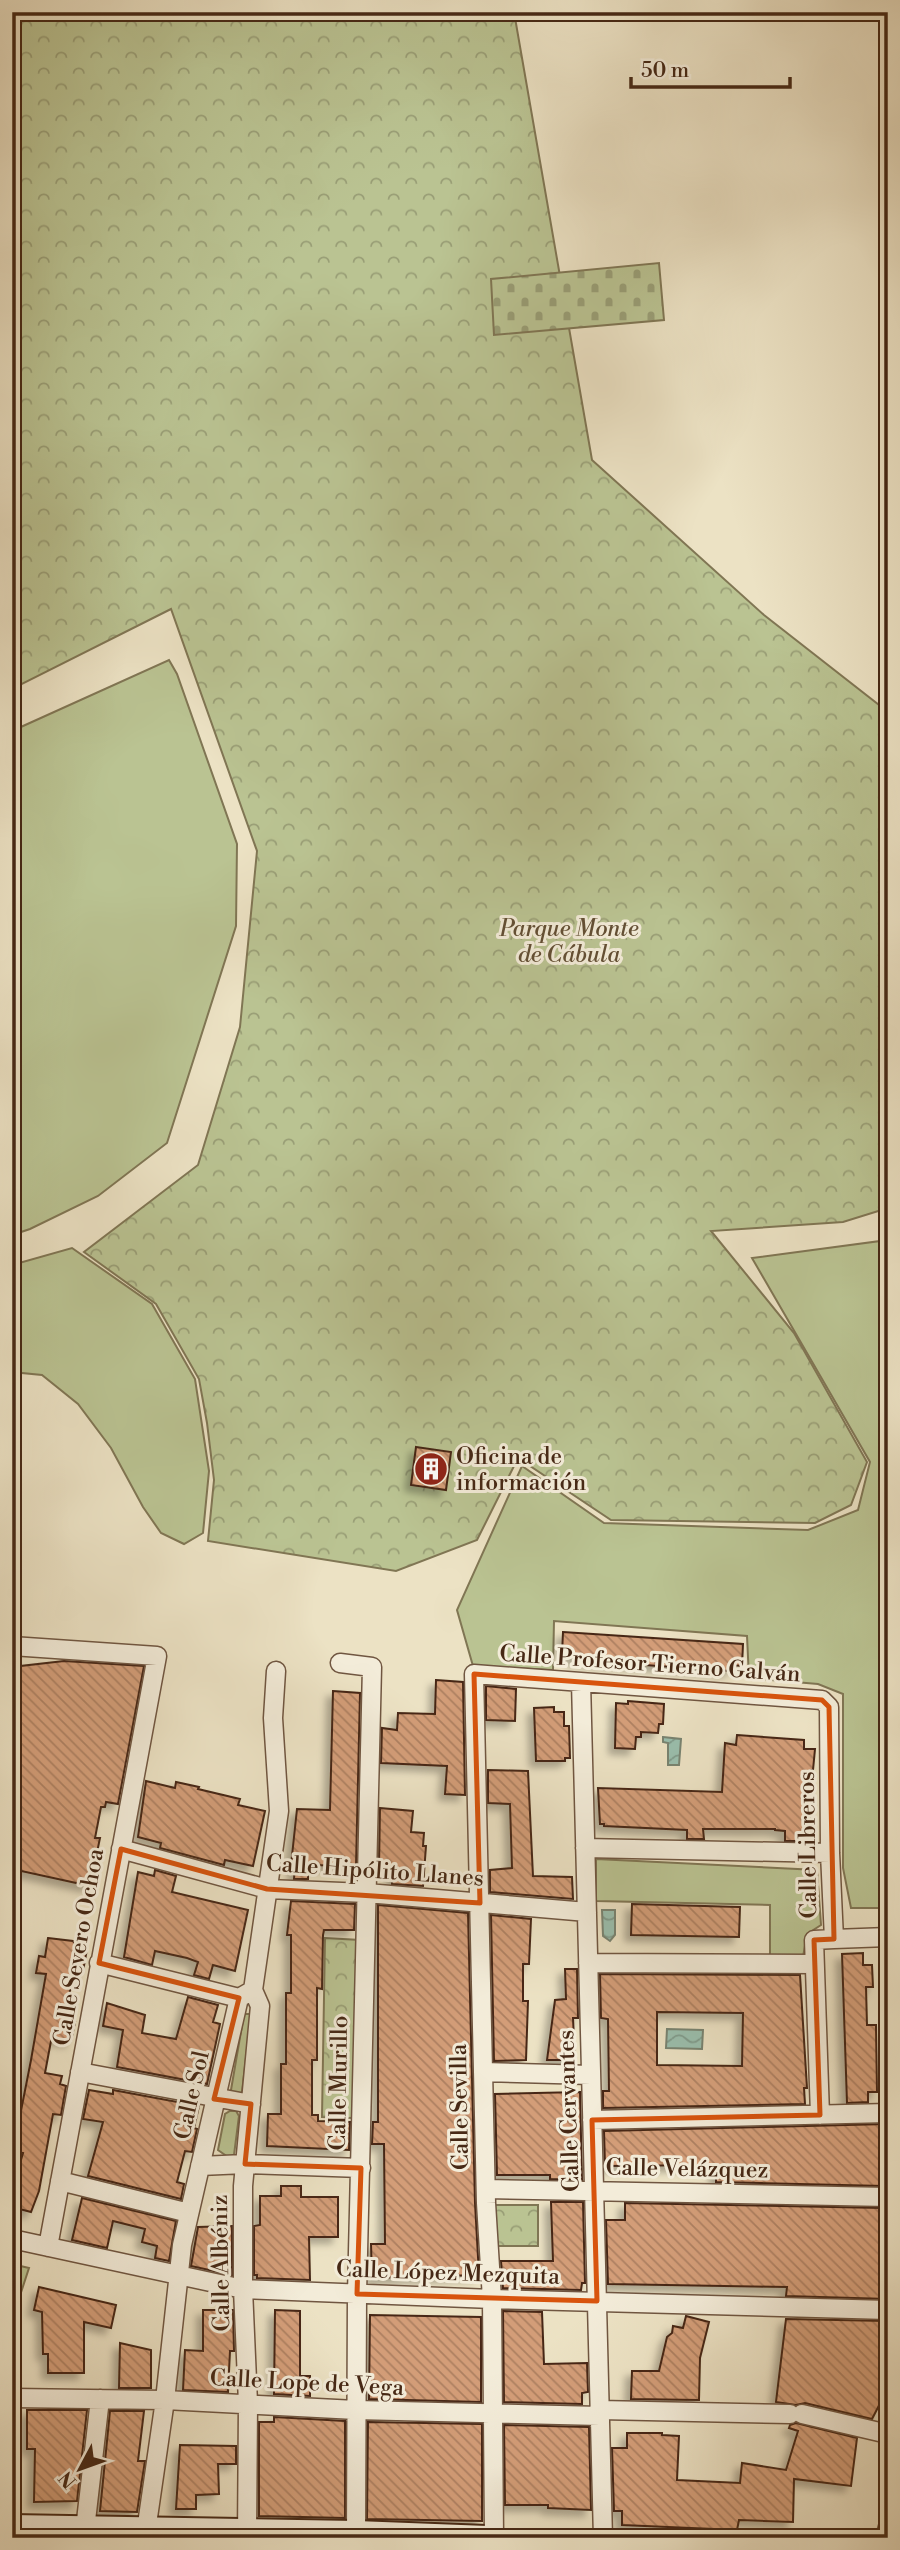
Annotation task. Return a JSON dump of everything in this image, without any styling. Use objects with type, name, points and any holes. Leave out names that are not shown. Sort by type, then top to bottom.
[{"type":"street","name":"Calle Severo Ochoa","points":[[12,1646],[157,1656],[48,2247]]},
{"type":"street","name":"Calle Murillo","points":[[340,1663],[372,1667],[360,2168],[356,2533]]},
{"type":"street","name":"Calle Sol","points":[[145,2534],[165,2400],[178,2276],[189,2213],[214,2099],[246,1994],[279,1811],[274,1718],[276,1671]]},
{"type":"street","name":"Calle Profesor Tierno Galván","points":[[474,1674],[822,1700]]},
{"type":"street","name":"Calle Sevilla","points":[[474,1674],[486,2189],[492,2299],[494,2538]]},
{"type":"street","name":"Calle Cervantes","points":[[581,1682],[603,2538]]},
{"type":"street","name":"Calle Libreros","points":[[822,1700],[830,1707],[830,1853],[834,1939],[888,1937]]},
{"type":"street","points":[[585,1848],[830,1853]]},
{"type":"street","name":"Calle Hipólito Llanes","points":[[121,1849],[267,1889],[367,1894],[587,1912]]},
{"type":"street","points":[[820,2115],[814,1940],[834,1939]]},
{"type":"street","points":[[99,1963],[246,1994]]},
{"type":"street","points":[[588,1963],[814,1964]]},
{"type":"street","name":"Calle Albéniz","points":[[246,1994],[260,2006],[245,2164],[243,2289],[248,2403],[247,2535]]},
{"type":"street","points":[[80,2072],[251,2104]]},
{"type":"street","points":[[483,2072],[591,2075]]},
{"type":"street","points":[[592,2120],[888,2113]]},
{"type":"street","points":[[200,2166],[245,2164],[360,2168]]},
{"type":"street","points":[[60,2181],[189,2213]]},
{"type":"street","name":"Calle Velázquez","points":[[486,2189],[888,2197]]},
{"type":"street","name":"Calle López Mezquita","points":[[12,2239],[243,2289],[888,2310]]},
{"type":"street","name":"Calle Lope de Vega","points":[[12,2398],[165,2400],[494,2414],[796,2414],[888,2434]]},
{"type":"street","points":[[85,2533],[100,2399]]},
{"type":"street","points":[[12,2527],[85,2533],[356,2533],[487,2538]]},
{"type":"street","points":[[886,2538],[888,2527]]},
{"type":"highlighted area","points":[[474,1674],[822,1700],[829,1707],[834,1939],[814,1940],[820,2115],[592,2120],[597,2301],[357,2294],[361,2168],[245,2164],[251,2104],[214,2099],[239,1998],[99,1963],[121,1849],[267,1889],[480,1903]]},
{"type":"green space","name":"Parque Monte de Cábula","points":[[12,12],[514,12],[592,460],[764,615],[888,712],[888,1208],[843,1222],[711,1231],[794,1333],[867,1462],[851,1505],[815,1523],[611,1520],[518,1458],[477,1540],[396,1571],[208,1541],[214,1480],[199,1379],[156,1304],[84,1252],[198,1165],[240,1027],[257,851],[171,609],[12,689]]},
{"type":"green space","points":[[659,263],[664,320],[494,335],[491,279]]},
{"type":"green space","points":[[169,660],[177,674],[237,844],[236,926],[167,1143],[98,1196],[12,1235],[12,731]]},
{"type":"green space","points":[[888,1240],[888,1908],[851,1908],[843,1868],[843,1694],[818,1684],[749,1678],[747,1636],[554,1621],[553,1670],[473,1666],[457,1610],[522,1466],[604,1523],[808,1530],[858,1510],[870,1462],[752,1258]]},
{"type":"green space","points":[[72,1248],[152,1304],[195,1379],[209,1471],[203,1533],[184,1544],[161,1533],[143,1507],[111,1448],[78,1404],[42,1375],[12,1372],[12,1265]]},
{"type":"green space","points":[[596,1859],[817,1870],[821,1925],[807,1934],[803,1957],[770,1958],[770,1905],[596,1901]]},
{"type":"green space","points":[[325,1938],[360,1940],[352,2118],[322,2117]]},
{"type":"green space","points":[[244,2014],[251,2014],[242,2092],[238,2096],[233,2095],[231,2090]]},
{"type":"green space","points":[[236,2111],[239,2116],[234,2155],[228,2157],[218,2150],[225,2114]]},
{"type":"green space","points":[[494,2205],[538,2205],[538,2246],[494,2246]]},
{"type":"green space","points":[[12,2264],[29,2268],[13,2317],[18,2386],[12,2387]]},
{"type":"water","points":[[663,1737],[681,1739],[679,1765],[668,1765],[668,1743],[663,1742]]},
{"type":"water","points":[[602,1910],[615,1910],[615,1935],[610,1941],[603,1936]]},
{"type":"water","points":[[667,2029],[703,2030],[702,2049],[666,2048]]},
{"type":"building","name":"Oficina de información","points":[[416,1447],[451,1452],[446,1490],[411,1485]]},
{"type":"building","points":[[563,1632],[743,1644],[742,1666],[731,1665],[730,1671],[573,1660],[573,1654],[562,1654]]},
{"type":"building","points":[[64,1661],[144,1666],[118,1804],[106,1802],[105,1807],[101,1807],[95,1838],[100,1838],[90,1886],[12,1869],[12,1813],[16,1795],[12,1795],[12,1667]]},
{"type":"building","points":[[436,1680],[463,1682],[465,1795],[445,1794],[447,1766],[381,1763],[382,1728],[397,1730],[398,1713],[435,1714]]},
{"type":"building","points":[[486,1686],[516,1689],[515,1721],[486,1720]]},
{"type":"building","points":[[333,1691],[360,1693],[356,1866],[308,1865],[308,1879],[294,1879],[295,1865],[291,1865],[297,1809],[330,1810]]},
{"type":"building","points":[[628,1701],[664,1704],[663,1724],[659,1724],[658,1733],[641,1732],[641,1737],[636,1737],[635,1749],[615,1748],[616,1703],[628,1704]]},
{"type":"building","points":[[554,1707],[554,1712],[564,1712],[564,1726],[569,1726],[570,1758],[565,1758],[565,1761],[536,1761],[534,1708]]},
{"type":"building","points":[[737,1735],[804,1740],[804,1749],[815,1749],[811,1770],[810,1832],[807,1832],[807,1841],[785,1841],[785,1831],[775,1829],[703,1829],[704,1839],[687,1839],[687,1830],[600,1824],[598,1788],[722,1792],[725,1743],[736,1745]]},
{"type":"building","points":[[488,1770],[528,1771],[533,1876],[572,1877],[573,1899],[490,1892],[490,1870],[512,1868],[510,1804],[488,1803]]},
{"type":"building","points":[[146,1781],[175,1788],[176,1782],[199,1787],[198,1789],[240,1799],[238,1805],[265,1811],[253,1866],[225,1860],[224,1865],[160,1848],[161,1843],[138,1837]]},
{"type":"building","points":[[380,1808],[413,1811],[411,1832],[424,1833],[423,1846],[426,1846],[423,1886],[392,1884],[393,1867],[379,1866]]},
{"type":"building","points":[[155,1870],[176,1876],[172,1892],[248,1910],[235,1971],[213,1965],[209,1979],[194,1975],[198,1962],[187,1958],[155,1951],[152,1965],[124,1957],[138,1872],[154,1876]]},
{"type":"building","points":[[291,1901],[355,1904],[354,1930],[324,1930],[322,1989],[317,1988],[317,2060],[312,2060],[312,2115],[318,2115],[318,2121],[350,2122],[349,2150],[267,2146],[268,2114],[281,2114],[281,2064],[286,2064],[286,1993],[291,1993],[291,1935],[287,1935]]},
{"type":"building","points":[[632,1904],[740,1907],[739,1937],[631,1935]]},
{"type":"building","points":[[378,1905],[468,1913],[479,2275],[372,2278],[371,2244],[385,2244],[384,2144],[372,2144],[373,2122],[378,2122]]},
{"type":"building","points":[[491,1915],[531,1919],[529,1964],[523,1964],[523,2001],[528,2001],[526,2060],[494,2061]]},
{"type":"building","points":[[48,1938],[73,1941],[79,1948],[87,1949],[83,1971],[73,1969],[68,2006],[68,2021],[75,2022],[71,2041],[53,2038],[51,2041],[45,2073],[62,2076],[60,2084],[66,2086],[61,2115],[53,2114],[39,2191],[31,2212],[12,2207],[12,2190],[23,2153],[12,2151],[12,2120],[19,2121],[46,1974],[36,1973],[39,1956],[45,1957]]},
{"type":"building","points":[[863,1953],[863,1965],[872,1965],[873,1987],[866,1987],[867,2025],[876,2025],[877,2092],[868,2092],[868,2102],[847,2103],[842,1954]]},
{"type":"building","points":[[565,1969],[577,1969],[578,2018],[573,2018],[575,2060],[547,2060],[555,2000],[566,1999]]},
{"type":"building","points":[[600,1974],[800,1975],[807,2088],[804,2088],[805,2104],[603,2108],[603,2091],[609,2091],[608,2019],[601,2018]],"holes":[[[657,2012],[743,2013],[742,2066],[657,2065]]]},
{"type":"building","points":[[188,1997],[218,2005],[213,2022],[220,2024],[207,2084],[117,2067],[123,2030],[103,2026],[107,2003],[145,2015],[142,2033],[176,2039]]},
{"type":"building","points":[[89,2090],[113,2094],[113,2090],[199,2106],[192,2152],[185,2151],[177,2182],[184,2184],[181,2199],[88,2176],[103,2122],[83,2119]]},
{"type":"building","points":[[580,2092],[582,2180],[550,2179],[550,2175],[497,2175],[495,2094]]},
{"type":"building","points":[[887,2124],[888,2179],[884,2179],[884,2186],[716,2182],[716,2165],[605,2166],[604,2131]]},
{"type":"building","points":[[281,2186],[301,2186],[301,2197],[338,2197],[338,2237],[309,2237],[310,2280],[257,2278],[257,2275],[254,2275],[254,2226],[260,2225],[260,2196],[281,2196]]},
{"type":"building","points":[[82,2198],[176,2221],[169,2261],[155,2258],[157,2246],[142,2242],[145,2229],[113,2221],[107,2248],[72,2240]]},
{"type":"building","points":[[551,2202],[583,2202],[585,2283],[582,2283],[581,2290],[503,2288],[501,2261],[553,2261]]},
{"type":"building","points":[[625,2203],[884,2208],[880,2279],[888,2280],[888,2299],[786,2296],[787,2287],[608,2284],[606,2220],[625,2220]]},
{"type":"building","points":[[232,2226],[232,2275],[191,2266],[198,2227]]},
{"type":"building","points":[[39,2287],[116,2305],[111,2328],[84,2322],[84,2373],[48,2373],[48,2354],[43,2354],[42,2312],[34,2310]]},
{"type":"building","points":[[203,2310],[233,2310],[234,2351],[230,2351],[228,2392],[183,2390],[185,2350],[203,2351]]},
{"type":"building","points":[[275,2310],[300,2311],[300,2376],[310,2376],[310,2396],[274,2394]]},
{"type":"building","points":[[503,2311],[542,2312],[544,2364],[587,2363],[588,2392],[582,2393],[582,2404],[504,2402]]},
{"type":"building","points":[[370,2315],[481,2317],[481,2402],[369,2399]]},
{"type":"building","points":[[686,2316],[709,2322],[700,2358],[699,2400],[631,2399],[632,2371],[659,2371],[667,2337],[672,2333],[673,2326],[683,2328]]},
{"type":"building","points":[[786,2319],[888,2321],[888,2388],[872,2419],[805,2403],[796,2405],[776,2402]]},
{"type":"building","points":[[120,2343],[151,2350],[151,2388],[119,2388]]},
{"type":"building","points":[[27,2410],[87,2410],[77,2501],[34,2502],[35,2449],[27,2449]]},
{"type":"building","points":[[110,2411],[144,2411],[138,2461],[145,2461],[137,2512],[100,2511]]},
{"type":"building","points":[[274,2417],[345,2421],[345,2518],[259,2516],[259,2422],[274,2422]]},
{"type":"building","points":[[368,2422],[482,2424],[482,2521],[367,2519]]},
{"type":"building","points":[[796,2423],[857,2438],[851,2486],[794,2479],[793,2522],[739,2520],[737,2530],[622,2525],[622,2511],[614,2511],[612,2448],[627,2448],[627,2433],[679,2436],[677,2480],[740,2483],[742,2463],[786,2470],[798,2431],[789,2428]]},
{"type":"building","points":[[504,2425],[589,2427],[591,2510],[548,2508],[548,2505],[505,2505]]},
{"type":"building","points":[[180,2445],[236,2446],[236,2464],[218,2464],[219,2494],[196,2495],[196,2509],[176,2509]]},
{"type":"place","name":"Oficina de información","points":[[431,1469]]}]
